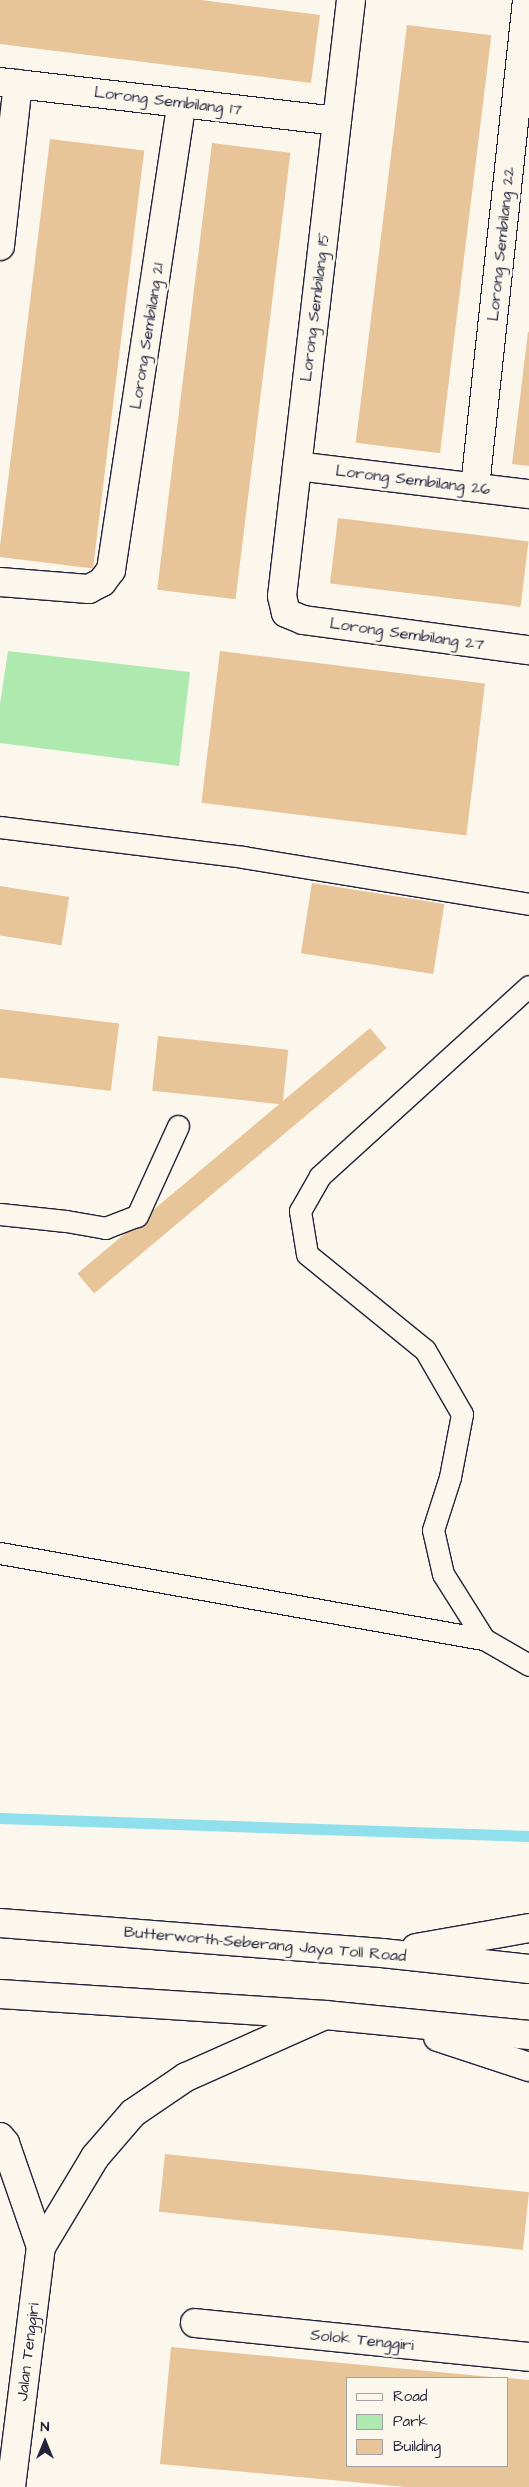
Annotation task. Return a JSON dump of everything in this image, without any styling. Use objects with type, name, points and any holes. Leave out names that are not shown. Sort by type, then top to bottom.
[{"type":"main road","name":"Lorong Sembilang 15","points":[[286,613],[282,596],[351,0]]},
{"type":"main road","name":"Lorong Sembilang 22","points":[[474,487],[527,0]]},
{"type":"main road","name":"Lorong Sembilang 17","points":[[9,83],[337,121]]},
{"type":"main road","points":[[0,246],[9,83]]},
{"type":"main road","name":"Lorong Sembilang 21","points":[[0,582],[89,589],[102,582],[111,570],[182,103]]},
{"type":"main road","name":"Lorong Sembilang 26","points":[[297,466],[529,494]]},
{"type":"main road","name":"Lorong Sembilang 27","points":[[286,613],[303,620],[529,650]]},
{"type":"main road","name":"Butterworth–Seberang Jaya Toll Road","points":[[0,1923],[382,1953],[529,1969]]},
{"type":"main road","points":[[382,1953],[529,1928]]},
{"type":"main road","points":[[0,1994],[325,2015],[529,2035]]},
{"type":"main road","points":[[41,2247],[95,2157],[133,2113],[186,2078],[325,2015]]},
{"type":"main road","points":[[392,2021],[529,2067]]},
{"type":"main road","points":[[0,2136],[5,2143],[41,2247]]},
{"type":"main road","name":"Jalan Tenggiri","points":[[11,2487],[41,2247]]},
{"type":"main road","name":"Solok Tenggiri","points":[[195,2323],[529,2357]]},
{"type":"lane","points":[[0,827],[243,857],[529,904]]},
{"type":"lane","points":[[484,1639],[443,1574],[433,1530],[450,1477],[462,1414],[425,1350],[308,1254],[300,1211],[320,1176],[529,986]]},
{"type":"lane","points":[[0,1214],[105,1228],[137,1216],[178,1126]]},
{"type":"lane","points":[[0,1553],[484,1639],[529,1665]]},
{"type":"green space","points":[[8,651],[190,672],[179,766],[0,743],[0,704]]},
{"type":"building","points":[[0,0],[201,0],[320,15],[311,83],[0,44]]},
{"type":"building","points":[[407,25],[491,35],[440,453],[356,443]]},
{"type":"building","points":[[50,139],[144,151],[93,568],[0,557]]},
{"type":"building","points":[[212,143],[290,153],[236,599],[157,590]]},
{"type":"building","points":[[529,332],[529,466],[512,464]]},
{"type":"building","points":[[338,518],[529,541],[521,607],[330,584]]},
{"type":"building","points":[[220,651],[485,684],[466,835],[201,803]]},
{"type":"building","points":[[312,883],[444,904],[433,974],[301,953]]},
{"type":"building","points":[[0,886],[69,897],[61,945],[0,936]]},
{"type":"building","points":[[0,1009],[119,1024],[111,1091],[0,1078]]},
{"type":"building","points":[[370,1028],[387,1048],[94,1293],[77,1274]]},
{"type":"building","points":[[158,1036],[288,1050],[283,1104],[152,1091]]},
{"type":"building","points":[[165,2154],[529,2192],[523,2250],[159,2212]]},
{"type":"building","points":[[171,2347],[491,2377],[346,2377],[346,2467],[509,2467],[509,2378],[529,2380],[529,2487],[406,2487],[160,2464]]},
{"type":"waterway","points":[[0,1818],[529,1836]]}]
